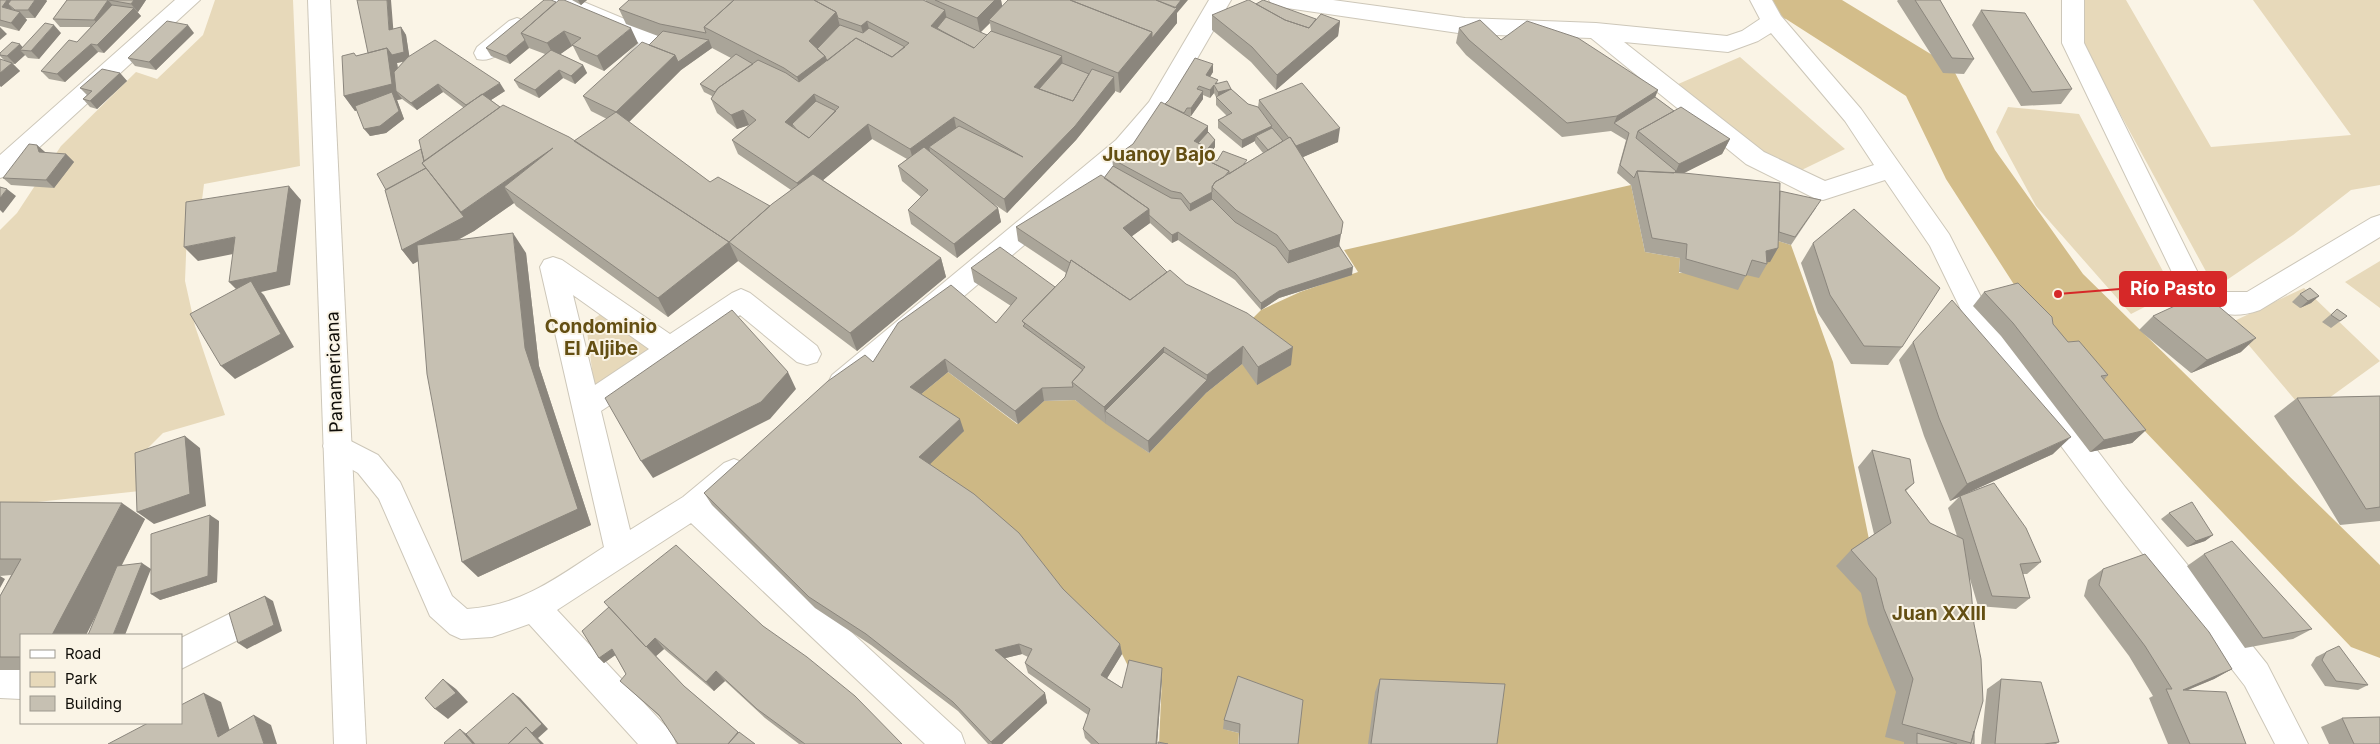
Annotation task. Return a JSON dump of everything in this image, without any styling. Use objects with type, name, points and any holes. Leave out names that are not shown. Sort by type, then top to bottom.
[{"type":"street","points":[[0,169],[189,0]]},
{"type":"street","name":"Panamericana","points":[[319,0],[350,744]]},
{"type":"street","points":[[824,398],[1125,146],[1157,108],[1220,0]]},
{"type":"street","points":[[1280,0],[1465,26],[1596,31],[1728,44],[1750,36],[1765,7],[1853,115],[1940,241],[1972,306],[2115,496],[2256,675],[2292,744]]},
{"type":"street","points":[[2073,0],[2073,43],[2190,284],[2218,303],[2251,303],[2380,225]]},
{"type":"street","points":[[485,53],[546,4],[655,42],[618,76]]},
{"type":"street","points":[[1596,31],[1755,158],[1823,191],[1890,169]]},
{"type":"street","points":[[620,553],[553,267],[671,350]]},
{"type":"street","points":[[586,406],[671,350],[741,300],[807,354]]},
{"type":"street","points":[[337,446],[368,464],[390,491],[441,606],[461,624],[492,622],[534,608],[693,506],[755,455]]},
{"type":"street","points":[[693,506],[949,744]]},
{"type":"street","points":[[534,608],[660,744]]},
{"type":"street","points":[[182,653],[229,629]]},
{"type":"street","points":[[0,683],[20,684]]},
{"type":"green space","points":[[215,0],[293,0],[300,166],[204,184],[200,216],[187,230],[185,281],[195,326],[225,415],[163,433],[144,452],[140,491],[0,506],[0,230],[17,213],[61,146],[136,72],[157,79],[203,35]]},
{"type":"green space","points":[[2079,0],[2126,0],[2211,147],[2351,135],[2253,0],[2380,0],[2380,185],[2351,190],[2293,235],[2215,288],[2086,51]]},
{"type":"green space","points":[[1740,57],[1845,149],[1779,181],[1676,85]]},
{"type":"green space","points":[[2008,107],[2079,114],[2174,292],[2131,314],[2036,206],[1996,132]]},
{"type":"green space","points":[[2380,261],[2380,308],[2345,282]]},
{"type":"green space","points":[[2304,288],[2380,361],[2307,414],[2230,323]]},
{"type":"green space","points":[[604,312],[657,350],[595,392],[586,324]]},
{"type":"shaded area","points":[[1631,185],[1645,252],[1680,258],[1679,273],[1744,274],[1771,239],[1791,245],[1833,362],[1904,712],[1904,744],[1297,744],[1223,729],[1239,733],[1238,744],[1159,744],[1162,678],[1130,670],[1122,654],[924,470],[914,400],[948,372],[1017,424],[1044,401],[1075,400],[1149,453],[1206,393],[1242,364],[1250,321],[1261,310],[1300,292],[1358,272],[1344,250]]},
{"type":"building","points":[[0,0],[7,0],[2,7],[20,12],[11,23],[0,20]]},
{"type":"building","points":[[11,0],[35,0],[28,10],[15,10],[8,4]]},
{"type":"building","points":[[67,0],[108,0],[94,20],[53,19]]},
{"type":"building","points":[[109,0],[134,0],[131,4]]},
{"type":"building","points":[[357,0],[387,0],[389,30],[401,27],[404,52],[392,55],[387,48],[368,53]]},
{"type":"building","points":[[544,0],[556,2],[521,33],[525,40],[506,56],[486,48]]},
{"type":"building","points":[[559,0],[564,0],[631,28],[597,56],[572,45],[581,38],[564,31],[547,43],[521,33]]},
{"type":"building","points":[[629,0],[734,0],[704,27],[706,33],[660,24],[619,9]]},
{"type":"building","points":[[734,0],[814,0],[836,12],[809,41],[825,56],[797,77],[784,68],[704,27]]},
{"type":"building","points":[[814,0],[923,0],[945,10],[931,26],[974,48],[991,31],[1062,56],[1034,87],[1073,101],[1092,69],[1114,77],[1075,126],[1004,199],[929,147],[959,126],[1023,157],[954,117],[910,149],[868,124],[797,183],[732,140],[756,120],[743,110],[731,115],[711,99],[718,88],[758,60],[786,73],[799,82],[856,38],[892,57],[909,43],[867,21],[861,26],[838,18],[836,12]],"holes":[[[814,94],[839,107],[809,138],[785,122]]]},
{"type":"building","points":[[935,0],[995,0],[977,18]]},
{"type":"building","points":[[1008,0],[1070,0],[1152,32],[1118,73],[989,20]]},
{"type":"building","points":[[1070,0],[1156,0],[1177,8],[1152,38],[1152,32]]},
{"type":"building","points":[[1156,0],[1181,0],[1175,8]]},
{"type":"building","points":[[1248,0],[1285,20],[1309,28],[1321,14],[1340,21],[1277,75],[1252,47],[1212,15]]},
{"type":"building","points":[[1263,0],[1316,19],[1309,28],[1285,20],[1256,4]]},
{"type":"building","points":[[1915,0],[1940,0],[1974,59],[1952,58]]},
{"type":"building","points":[[112,5],[134,8],[97,45],[91,44],[57,74],[41,71],[69,40],[77,42]]},
{"type":"building","points":[[1981,10],[2025,13],[2072,89],[2032,92]]},
{"type":"building","points":[[946,17],[987,35],[974,48],[937,28]]},
{"type":"building","points":[[1480,20],[1501,40],[1527,21],[1578,38],[1658,90],[1617,116],[1567,123],[1469,40],[1459,28]]},
{"type":"building","points":[[167,21],[188,25],[149,62],[128,58]]},
{"type":"building","points":[[45,23],[54,25],[31,51],[20,50]]},
{"type":"building","points":[[840,25],[863,33],[869,28],[905,47],[892,57],[856,38],[827,61],[825,56],[817,49]]},
{"type":"building","points":[[663,31],[709,40],[678,62],[675,55],[649,45]]},
{"type":"building","points":[[435,40],[500,83],[466,105],[438,84],[411,103],[396,91],[394,72],[408,57]]},
{"type":"building","points":[[12,42],[20,44],[7,56],[0,55],[0,53]]},
{"type":"building","points":[[642,42],[675,55],[616,112],[583,96]]},
{"type":"building","points":[[387,48],[392,84],[344,96],[342,56],[354,53],[356,56]]},
{"type":"building","points":[[551,50],[583,65],[571,76],[559,70],[535,90],[514,80]]},
{"type":"building","points":[[736,54],[753,64],[715,92],[700,84]]},
{"type":"building","points":[[1195,58],[1213,64],[1206,75],[1218,80],[1215,84],[1227,81],[1231,89],[1218,92],[1214,85],[1210,90],[1199,86],[1197,89],[1203,91],[1191,108],[1187,108],[1184,113],[1165,104]]},
{"type":"building","points":[[0,59],[12,63],[0,73]]},
{"type":"building","points":[[1062,63],[1089,74],[1073,101],[1039,89]]},
{"type":"building","points":[[102,69],[120,73],[90,101],[83,99],[92,91],[80,88]]},
{"type":"building","points":[[1302,83],[1340,128],[1296,146],[1259,100]]},
{"type":"building","points":[[1231,89],[1248,104],[1258,107],[1272,126],[1242,140],[1218,120],[1232,113],[1216,97]]},
{"type":"building","points":[[392,92],[399,111],[380,126],[364,129],[355,106]]},
{"type":"building","points":[[482,94],[500,107],[424,161],[419,140]]},
{"type":"building","points":[[1655,97],[1674,111],[1638,131],[1636,138],[1676,171],[1674,173],[1637,171],[1634,178],[1620,165],[1629,133],[1614,123]]},
{"type":"building","points":[[816,101],[836,111],[809,138],[792,124]]},
{"type":"building","points":[[1161,102],[1208,126],[1194,141],[1204,146],[1196,155],[1229,171],[1224,177],[1215,182],[1212,192],[1190,204],[1181,193],[1171,191],[1112,159],[1133,144]]},
{"type":"building","points":[[503,105],[569,137],[729,242],[658,298],[504,187],[553,148],[461,212],[422,163]]},
{"type":"building","points":[[1681,107],[1730,139],[1679,164],[1638,131]]},
{"type":"building","points":[[616,112],[710,182],[718,177],[770,206],[729,242],[574,141]]},
{"type":"building","points":[[1272,128],[1283,141],[1268,150],[1256,136]]},
{"type":"building","points":[[1208,132],[1215,140],[1204,153],[1204,146],[1198,143]]},
{"type":"building","points":[[1290,137],[1343,222],[1341,234],[1289,251],[1277,235],[1236,210],[1212,187],[1215,182]]},
{"type":"building","points":[[29,144],[37,145],[39,152],[66,154],[46,180],[3,178]]},
{"type":"building","points":[[924,147],[998,208],[954,244],[908,210],[928,190],[898,166]]},
{"type":"building","points":[[421,149],[424,161],[422,163],[426,168],[386,190],[377,174]]},
{"type":"building","points":[[1223,151],[1247,160],[1229,174],[1229,171],[1200,157],[1204,153],[1217,161]]},
{"type":"building","points":[[1113,166],[1171,198],[1181,199],[1190,211],[1212,199],[1235,222],[1276,247],[1288,263],[1339,246],[1353,267],[1279,291],[1261,303],[1235,273],[1178,232],[1172,235],[1149,215],[1149,209],[1104,178]]},
{"type":"building","points":[[426,168],[464,217],[402,250],[385,190]]},
{"type":"building","points":[[1637,171],[1684,173],[1780,183],[1778,248],[1766,251],[1767,264],[1752,260],[1746,276],[1686,259],[1687,244],[1652,238]]},
{"type":"building","points":[[813,174],[941,258],[850,333],[729,242],[772,204]]},
{"type":"building","points":[[1101,175],[1149,209],[1123,228],[1167,272],[1130,300],[1071,260],[1070,263],[1016,227]]},
{"type":"building","points":[[289,186],[277,272],[229,282],[235,237],[184,247],[186,202]]},
{"type":"building","points":[[0,187],[7,189],[0,198]]},
{"type":"building","points":[[1780,191],[1821,200],[1795,237],[1779,232]]},
{"type":"building","points":[[1854,209],[1940,288],[1902,347],[1864,346],[1830,295],[1813,243]]},
{"type":"building","points":[[513,233],[525,348],[578,509],[462,562],[427,374],[417,245]]},
{"type":"building","points":[[1000,247],[1055,287],[1022,321],[1025,324],[1023,326],[1083,370],[1072,382],[1073,387],[1042,388],[1015,411],[945,359],[910,387],[960,419],[919,457],[974,494],[1019,533],[1063,589],[1120,644],[1101,675],[1122,688],[1129,660],[1162,668],[1156,744],[1099,744],[1083,729],[1090,709],[1025,663],[1032,649],[1019,644],[995,650],[1045,693],[991,742],[953,702],[866,634],[809,597],[704,493],[828,381],[865,355],[873,362],[898,323],[951,285],[996,323],[1017,298],[971,268]]},
{"type":"building","points":[[1071,260],[1130,300],[1170,270],[1186,284],[1247,313],[1293,347],[1258,367],[1243,346],[1207,375],[1164,347],[1104,407],[1072,382],[1085,367],[1022,321],[1065,277]]},
{"type":"building","points":[[251,281],[281,334],[221,366],[190,314]]},
{"type":"building","points":[[2018,283],[2052,317],[2053,324],[2068,342],[2079,341],[2108,375],[2101,376],[2146,430],[2104,440],[2013,323],[1984,292]]},
{"type":"building","points":[[2310,288],[2319,296],[2308,301],[2300,294]]},
{"type":"building","points":[[2203,293],[2256,338],[2207,360],[2153,316]]},
{"type":"building","points":[[1952,300],[2071,437],[1967,484],[1939,418],[1913,342]]},
{"type":"building","points":[[2337,309],[2347,316],[2340,321],[2331,315]]},
{"type":"building","points":[[732,310],[788,372],[761,402],[641,461],[605,398]]},
{"type":"building","points":[[1164,352],[1207,380],[1148,441],[1105,411]]},
{"type":"building","points":[[2380,396],[2380,507],[2366,509],[2297,398]]},
{"type":"building","points":[[185,436],[190,494],[137,512],[135,453]]},
{"type":"building","points":[[1872,450],[1910,459],[1914,483],[1905,490],[1930,523],[1963,539],[1971,589],[1974,624],[1981,659],[1983,701],[1971,743],[1902,724],[1913,679],[1884,609],[1876,578],[1851,550],[1891,523]]},
{"type":"building","points":[[1994,483],[2026,528],[2041,562],[2020,564],[2030,598],[1992,596],[1960,496]]},
{"type":"building","points":[[0,502],[122,503],[53,634],[20,634],[20,657],[0,657],[0,596],[21,559],[0,559]]},
{"type":"building","points":[[2192,502],[2213,535],[2196,541],[2169,513]]},
{"type":"building","points":[[210,515],[208,576],[151,594],[151,534]]},
{"type":"building","points":[[2232,541],[2312,629],[2263,638],[2204,554]]},
{"type":"building","points":[[676,545],[763,626],[807,657],[855,696],[902,744],[805,744],[757,709],[716,671],[706,682],[655,638],[646,647],[604,602]]},
{"type":"building","points":[[2145,554],[2209,632],[2232,669],[2183,690],[2226,692],[2246,744],[2190,744],[2166,689],[2172,689],[2145,646],[2099,585],[2103,569]]},
{"type":"building","points":[[142,563],[113,634],[88,634],[117,566]]},
{"type":"building","points":[[265,596],[274,625],[238,643],[229,613]]},
{"type":"building","points":[[609,607],[684,686],[738,732],[728,744],[678,744],[659,715],[620,681],[626,674],[612,649],[599,658],[582,631]]},
{"type":"building","points":[[2339,646],[2368,685],[2336,681],[2322,660],[2326,652]]},
{"type":"building","points":[[1238,676],[1303,700],[1298,744],[1239,744],[1240,724],[1224,720]]},
{"type":"building","points":[[443,679],[456,693],[435,709],[425,698]]},
{"type":"building","points":[[1380,679],[1505,684],[1497,744],[1371,744]]},
{"type":"building","points":[[2001,679],[2041,682],[2059,742],[2044,744],[1995,744]]},
{"type":"building","points":[[204,693],[218,737],[254,715],[264,744],[108,744],[146,724],[182,724],[182,704]]},
{"type":"building","points":[[513,693],[542,724],[532,733],[526,727],[508,744],[475,744],[466,734]]},
{"type":"building","points":[[2380,717],[2380,744],[2354,744],[2342,718]]},
{"type":"building","points":[[526,727],[541,744],[508,744]]},
{"type":"building","points":[[460,729],[473,744],[444,743]]},
{"type":"building","points":[[1974,731],[1974,744],[1970,744],[1971,743]]},
{"type":"building","points":[[739,732],[755,744],[728,744]]},
{"type":"building","points":[[1917,733],[1957,744],[1917,744]]},
{"type":"waterway","points":[[1788,0],[1805,4],[1930,82],[1969,162],[2058,294],[2380,620]]},
{"type":"place","name":"Río Pasto","points":[[2058,294]]},
{"type":"district","name":"Juanoy Bajo","points":[[1159,154]]},
{"type":"district","name":"Condominio El Aljibe","points":[[601,337]]},
{"type":"district","name":"Juan XXIII","points":[[1939,613]]}]
